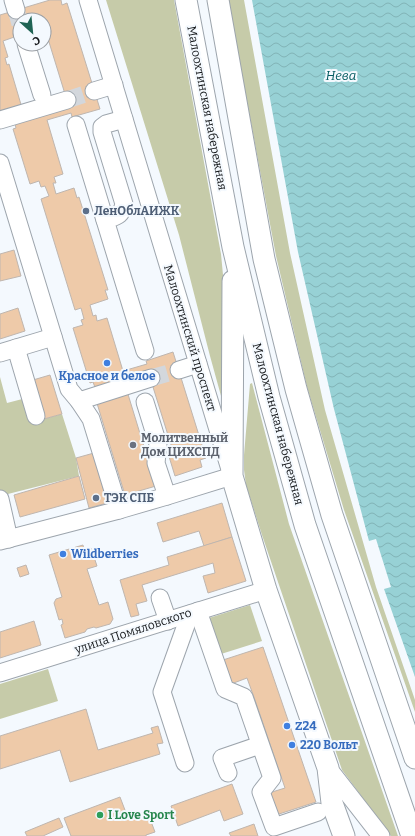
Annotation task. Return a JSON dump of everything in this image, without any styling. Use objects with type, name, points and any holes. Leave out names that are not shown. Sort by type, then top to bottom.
[{"type":"main road","name":"Малоохтинская набережная","points":[[186,0],[233,247],[269,397],[305,525],[412,836]]},
{"type":"main road","points":[[218,0],[264,259],[296,389],[332,515],[415,758]]},
{"type":"main road","points":[[232,476],[233,247]]},
{"type":"main road","name":"Малоохтинский проспект","points":[[232,476],[266,590],[328,768],[332,803],[344,836]]},
{"type":"street","name":"Малоохтинский проспект","points":[[88,0],[232,476]]},
{"type":"street","points":[[29,52],[42,95]]},
{"type":"street","points":[[94,91],[114,85]]},
{"type":"street","points":[[0,120],[67,100]]},
{"type":"street","points":[[105,220],[118,216],[122,211],[124,204],[102,132],[102,127],[106,124],[124,119]]},
{"type":"street","points":[[76,125],[145,351]]},
{"type":"street","points":[[0,163],[69,389],[91,418],[119,510]]},
{"type":"street","points":[[36,416],[8,351],[53,337]]},
{"type":"street","points":[[179,370],[198,364]]},
{"type":"street","points":[[79,401],[151,378]]},
{"type":"street","points":[[145,402],[158,444],[156,463],[167,496]]},
{"type":"street","points":[[0,499],[5,540],[119,510],[232,476]]},
{"type":"street","name":"улица Помяловского","points":[[0,673],[266,590]]},
{"type":"street","points":[[160,598],[168,621]]},
{"type":"street","points":[[194,612],[225,689],[244,698],[272,778],[261,792],[274,827],[318,812]]},
{"type":"street","points":[[185,763],[162,692],[194,612]]},
{"type":"street","points":[[228,773],[222,758],[260,745]]},
{"type":"street","points":[[328,768],[381,836]]},
{"type":"green space","points":[[106,0],[174,0],[221,254],[225,296],[226,414],[179,235]]},
{"type":"green space","points":[[228,0],[244,0],[290,253],[325,410],[376,587],[415,700],[415,712],[344,510],[307,387],[276,256]]},
{"type":"green space","points":[[0,377],[7,403],[30,397],[36,416],[44,419],[62,414],[76,458],[79,476],[0,496]]},
{"type":"green space","points":[[252,383],[289,524],[398,836],[391,836],[342,770],[262,535],[246,485],[244,470],[250,384]]},
{"type":"green space","points":[[250,605],[262,641],[221,654],[209,618]]},
{"type":"green space","points":[[48,669],[58,701],[0,719],[0,684]]},
{"type":"water","name":"Нева","points":[[252,0],[415,0],[415,677],[384,589],[391,587],[376,539],[369,541],[334,409],[298,252]]},
{"type":"building","points":[[50,0],[61,0],[62,5],[67,3],[100,109],[72,117],[71,113],[47,120],[63,174],[54,177],[56,183],[53,183],[56,194],[74,188],[77,198],[79,197],[108,290],[105,290],[108,299],[90,305],[93,316],[96,315],[97,321],[107,318],[123,371],[147,364],[146,361],[173,352],[206,458],[200,460],[202,467],[175,476],[167,450],[172,448],[148,371],[96,390],[93,382],[90,383],[73,328],[83,325],[81,320],[84,319],[81,308],[75,310],[41,199],[49,196],[45,186],[41,187],[39,181],[30,184],[13,129],[16,128],[14,120],[69,107],[52,52],[52,12],[12,12],[12,38],[3,41],[8,57],[5,58],[7,65],[9,64],[22,108],[0,114],[0,15]]},
{"type":"building","points":[[14,250],[21,276],[0,281],[0,254]]},
{"type":"building","points":[[18,308],[25,331],[0,339],[0,314]]},
{"type":"building","points":[[50,375],[62,414],[44,419],[33,380]]},
{"type":"building","points":[[127,391],[156,486],[125,495],[96,400]]},
{"type":"building","points":[[94,453],[107,503],[89,508],[76,458]]},
{"type":"building","points":[[79,476],[85,499],[20,517],[14,495]]},
{"type":"building","points":[[222,503],[232,537],[204,546],[199,531],[163,542],[157,523]]},
{"type":"building","points":[[232,537],[246,581],[208,593],[203,576],[215,573],[213,563],[142,585],[147,601],[136,604],[139,615],[131,617],[120,580],[169,565],[167,557]]},
{"type":"building","points":[[83,545],[84,550],[91,548],[97,566],[87,569],[99,605],[108,602],[113,619],[110,624],[87,629],[85,632],[65,638],[61,625],[63,624],[62,619],[59,620],[54,603],[56,599],[62,597],[49,555]]},
{"type":"building","points":[[26,565],[29,574],[20,577],[17,568]]},
{"type":"building","points":[[34,621],[41,645],[0,658],[0,632]]},
{"type":"building","points":[[263,647],[316,802],[276,815],[269,793],[285,788],[255,700],[247,678],[231,684],[223,660]]},
{"type":"building","points":[[86,709],[98,750],[153,733],[151,728],[158,726],[163,743],[157,744],[160,754],[70,782],[60,750],[0,769],[0,736]]},
{"type":"building","points":[[232,784],[243,814],[224,821],[220,810],[178,826],[171,806]]},
{"type":"building","name":"I Love Sport","points":[[120,797],[128,818],[147,811],[155,832],[146,836],[71,836],[64,818]]},
{"type":"building","points":[[59,818],[63,827],[43,836],[27,836],[25,832]]},
{"type":"building","points":[[254,824],[258,836],[231,836],[229,833]]},
{"type":"tunnel","points":[[67,100],[94,91]]},
{"type":"tunnel","points":[[151,378],[179,370]]},
{"type":"place","name":"ЛенОблАИЖК","points":[[86,211]]},
{"type":"place","name":"Красное и белое","points":[[107,363]]},
{"type":"place","name":"Молитвенный Дом ЦИХСПД","points":[[133,445]]},
{"type":"place","name":"ТЭК СПБ","points":[[96,498]]},
{"type":"place","name":"Wildberries","points":[[63,554]]},
{"type":"place","name":"Z24","points":[[287,726]]},
{"type":"place","name":"220 Вольт","points":[[292,745]]},
{"type":"place","name":"I Love Sport","points":[[100,815]]}]
